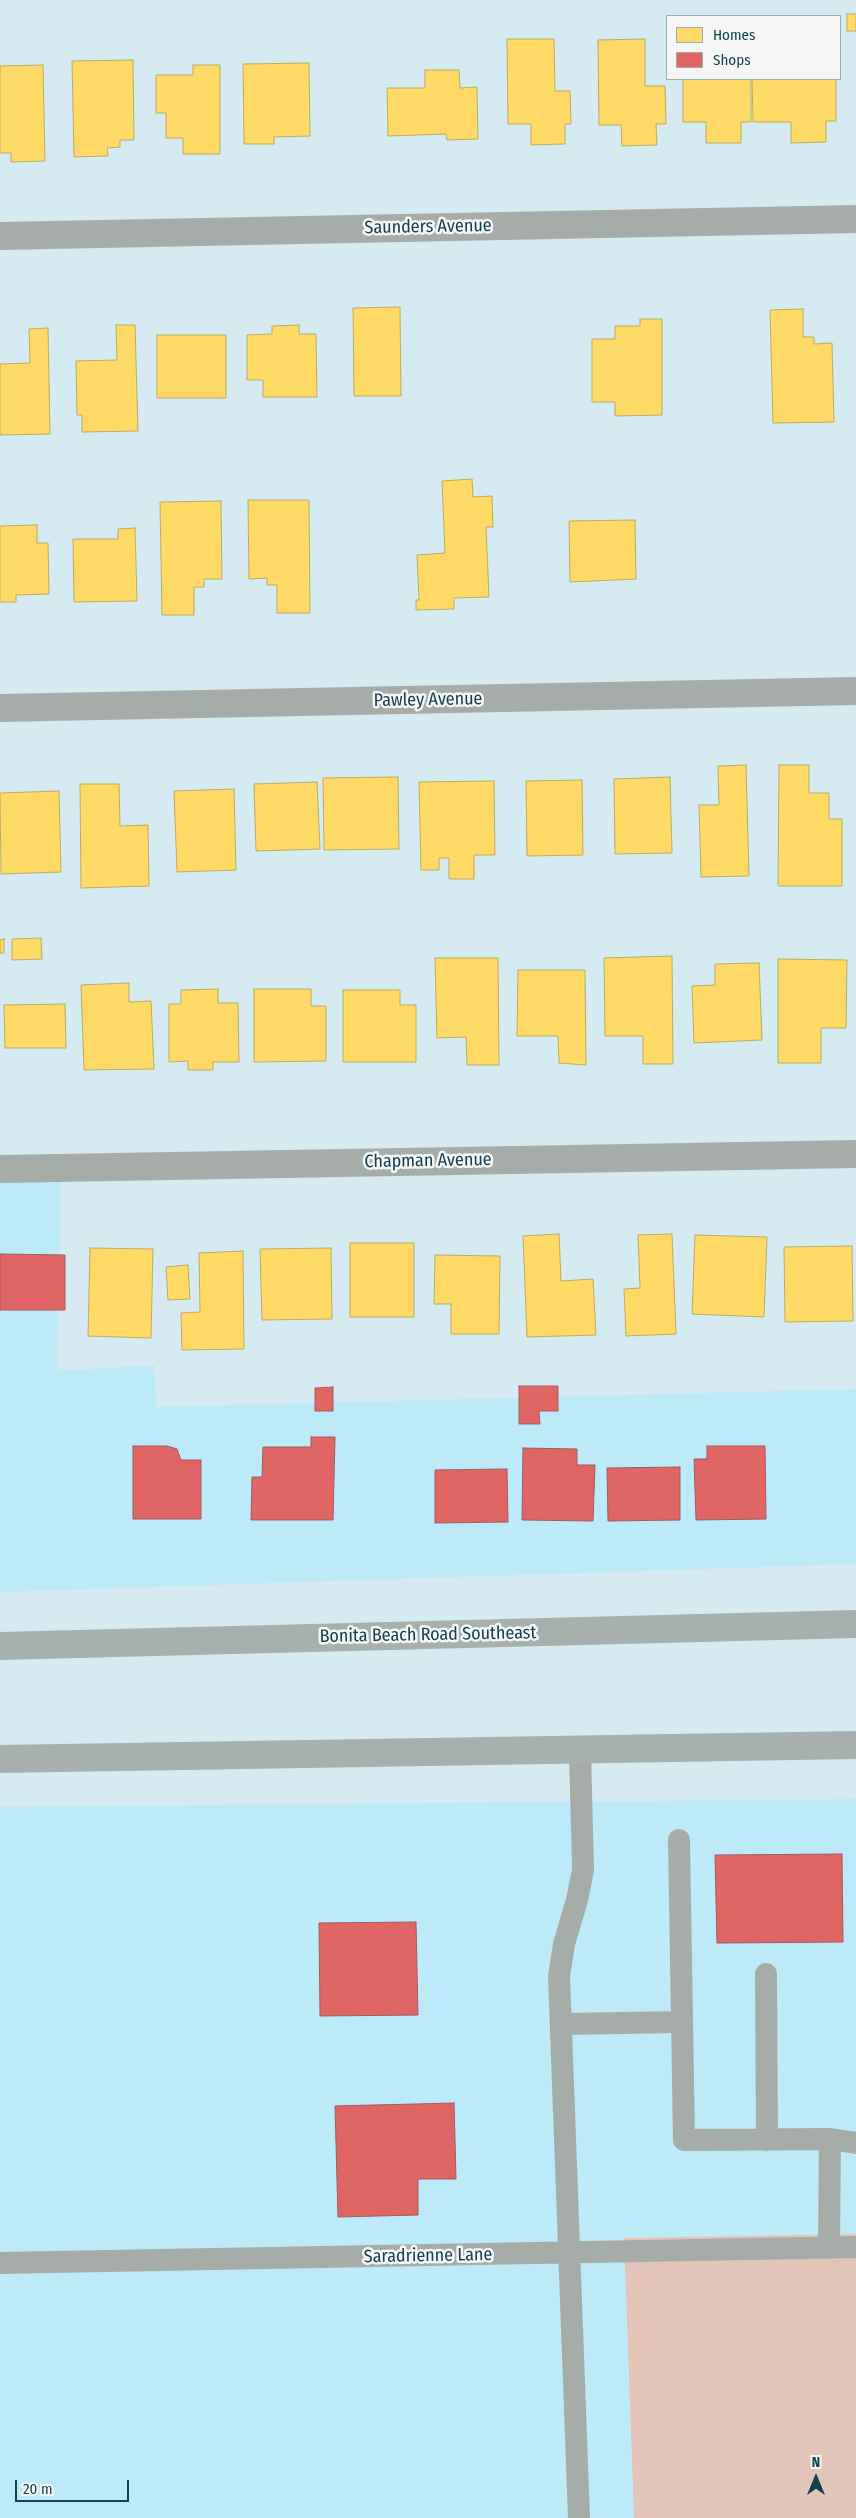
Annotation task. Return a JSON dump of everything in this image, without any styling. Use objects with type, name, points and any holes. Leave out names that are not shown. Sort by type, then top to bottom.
[{"type":"main road","name":"Bonita Beach Road Southeast","points":[[0,1646],[856,1624]]},
{"type":"main road","points":[[0,1759],[856,1745]]},
{"type":"street","name":"Saunders Avenue","points":[[0,236],[856,219]]},
{"type":"street","name":"Pawley Avenue","points":[[0,708],[856,691]]},
{"type":"street","name":"Chapman Avenue","points":[[0,1169],[856,1154]]},
{"type":"lane","points":[[579,2518],[559,1976],[564,1944],[578,1900],[583,1870],[580,1751]]},
{"type":"lane","points":[[679,1840],[684,2140],[830,2139],[856,2143]]},
{"type":"lane","points":[[766,1974],[767,2140]]},
{"type":"lane","points":[[561,2024],[682,2022]]},
{"type":"lane","points":[[829,2248],[830,2139]]},
{"type":"lane","name":"Saradrienne Lane","points":[[0,2263],[570,2254],[856,2247]]},
{"type":"shaded area","points":[[0,1172],[61,1172],[57,1371],[154,1365],[156,1407],[856,1389],[856,1564],[0,1592]]},
{"type":"shaded area","points":[[856,1799],[856,2234],[624,2238],[634,2518],[0,2518],[0,1807]]},
{"type":"shaded area","points":[[856,2234],[856,2518],[634,2518],[624,2238]]},
{"type":"building: Homes","points":[[847,14],[856,14],[856,31],[847,31]]},
{"type":"building: Homes","points":[[507,39],[554,39],[555,91],[570,91],[571,124],[565,124],[565,144],[531,145],[531,124],[508,124]]},
{"type":"building: Homes","points":[[645,39],[645,86],[665,86],[666,124],[656,124],[657,145],[622,146],[621,125],[599,125],[598,40]]},
{"type":"building: Homes","points":[[133,60],[134,140],[120,140],[120,147],[107,148],[108,156],[74,157],[72,61]]},
{"type":"building: Homes","points":[[309,63],[310,136],[274,137],[274,144],[244,144],[243,64]]},
{"type":"building: Homes","points":[[43,65],[45,161],[11,162],[11,153],[0,153],[0,66]]},
{"type":"building: Homes","points":[[193,65],[220,65],[220,154],[183,154],[183,138],[166,138],[166,113],[156,113],[156,75],[193,75]]},
{"type":"building: Homes","points":[[425,70],[459,70],[460,88],[477,87],[478,139],[447,140],[446,134],[388,136],[387,88],[425,88]]},
{"type":"building: Homes","points":[[683,80],[751,80],[751,122],[741,122],[741,143],[706,143],[706,122],[683,122]]},
{"type":"building: Homes","points":[[752,80],[836,80],[836,121],[826,121],[826,142],[791,143],[791,122],[753,122]]},
{"type":"building: Homes","points":[[400,307],[401,396],[354,396],[353,308]]},
{"type":"building: Homes","points":[[803,309],[803,337],[814,337],[814,344],[832,343],[834,422],[773,423],[770,310]]},
{"type":"building: Homes","points":[[640,319],[662,319],[662,415],[615,416],[615,402],[592,402],[592,339],[615,339],[615,326],[640,326]]},
{"type":"building: Homes","points":[[116,325],[135,325],[138,431],[82,432],[82,415],[77,415],[76,361],[117,360]]},
{"type":"building: Homes","points":[[299,325],[299,334],[316,334],[317,397],[263,397],[263,380],[247,380],[247,335],[272,334],[272,326]]},
{"type":"building: Homes","points":[[48,328],[50,434],[0,435],[0,364],[30,363],[29,329]]},
{"type":"building: Homes","points":[[157,335],[226,335],[226,398],[157,398]]},
{"type":"building: Homes","points":[[472,479],[473,497],[492,496],[493,527],[486,527],[489,597],[454,598],[454,609],[416,610],[416,600],[419,600],[417,555],[445,553],[442,481]]},
{"type":"building: Homes","points":[[248,500],[309,500],[310,613],[277,613],[277,585],[267,585],[267,578],[249,579]]},
{"type":"building: Homes","points":[[221,501],[222,579],[204,579],[204,587],[194,587],[194,615],[162,615],[160,502]]},
{"type":"building: Homes","points":[[635,520],[636,579],[570,582],[569,521]]},
{"type":"building: Homes","points":[[37,525],[37,543],[48,543],[49,594],[16,595],[16,602],[0,602],[0,526]]},
{"type":"building: Homes","points":[[135,528],[137,601],[74,602],[73,539],[118,539],[118,529]]},
{"type":"building: Homes","points":[[746,765],[749,876],[701,877],[699,805],[719,805],[718,766]]},
{"type":"building: Homes","points":[[779,765],[809,765],[809,793],[829,793],[829,819],[842,819],[842,886],[778,886]]},
{"type":"building: Homes","points":[[398,777],[399,849],[324,850],[323,778]]},
{"type":"building: Homes","points":[[670,777],[672,853],[615,854],[614,779]]},
{"type":"building: Homes","points":[[582,780],[583,855],[527,856],[526,781]]},
{"type":"building: Homes","points":[[494,781],[495,855],[474,855],[474,879],[449,879],[449,858],[439,858],[439,870],[421,870],[419,782]]},
{"type":"building: Homes","points":[[317,782],[320,849],[256,851],[254,784]]},
{"type":"building: Homes","points":[[80,784],[119,784],[120,826],[148,825],[149,886],[81,888]]},
{"type":"building: Homes","points":[[234,789],[236,870],[177,872],[174,791]]},
{"type":"building: Homes","points":[[59,791],[61,872],[1,874],[0,793]]},
{"type":"building: Homes","points":[[41,938],[42,959],[12,960],[12,939]]},
{"type":"building: Homes","points":[[4,939],[4,953],[0,953],[0,940]]},
{"type":"building: Homes","points":[[672,956],[673,1064],[643,1064],[643,1036],[605,1036],[604,958]]},
{"type":"building: Homes","points":[[435,958],[498,958],[499,1065],[467,1065],[466,1037],[437,1038]]},
{"type":"building: Homes","points":[[778,959],[847,960],[846,1028],[821,1028],[821,1063],[778,1063]]},
{"type":"building: Homes","points":[[759,963],[762,1040],[694,1043],[692,986],[715,985],[715,964]]},
{"type":"building: Homes","points":[[518,970],[585,970],[586,1065],[559,1063],[558,1036],[517,1036]]},
{"type":"building: Homes","points":[[129,983],[129,1002],[151,1001],[154,1069],[84,1070],[81,985]]},
{"type":"building: Homes","points":[[218,989],[218,1003],[238,1003],[239,1062],[213,1062],[213,1070],[188,1070],[188,1061],[169,1062],[169,1004],[181,1004],[181,990]]},
{"type":"building: Homes","points":[[254,989],[311,989],[311,1006],[326,1006],[326,1061],[254,1062]]},
{"type":"building: Homes","points":[[343,990],[400,990],[400,1005],[416,1005],[416,1062],[343,1062]]},
{"type":"building: Homes","points":[[65,1004],[66,1048],[5,1048],[4,1005]]},
{"type":"building: Homes","points":[[559,1234],[561,1281],[593,1279],[596,1335],[527,1337],[523,1236]]},
{"type":"building: Homes","points":[[672,1234],[676,1334],[626,1336],[624,1289],[640,1288],[638,1235]]},
{"type":"building: Homes","points":[[695,1235],[767,1237],[764,1317],[692,1314]]},
{"type":"building: Homes","points":[[350,1243],[414,1243],[414,1317],[350,1317]]},
{"type":"building: Homes","points":[[852,1246],[853,1321],[785,1322],[784,1247]]},
{"type":"building: Homes","points":[[90,1248],[153,1249],[151,1338],[88,1336]]},
{"type":"building: Homes","points":[[331,1248],[332,1319],[262,1320],[260,1249]]},
{"type":"building: Homes","points":[[243,1251],[244,1349],[182,1350],[181,1313],[200,1312],[199,1253]]},
{"type":"building: Homes","points":[[435,1255],[500,1256],[499,1334],[451,1334],[451,1304],[434,1304]]},
{"type":"building: Homes","points":[[188,1265],[190,1299],[168,1300],[166,1267]]},
{"type":"building: Shops","points":[[0,1254],[65,1255],[65,1310],[0,1310]]},
{"type":"building: Shops","points":[[519,1386],[558,1386],[558,1411],[539,1411],[540,1424],[519,1424]]},
{"type":"building: Shops","points":[[333,1387],[333,1411],[315,1411],[315,1388]]},
{"type":"building: Shops","points":[[311,1437],[335,1437],[333,1520],[251,1520],[252,1477],[262,1477],[263,1447],[311,1447]]},
{"type":"building: Shops","points":[[133,1446],[167,1446],[177,1449],[181,1460],[201,1460],[201,1519],[133,1519]]},
{"type":"building: Shops","points":[[707,1446],[765,1446],[766,1519],[696,1520],[694,1459],[707,1459]]},
{"type":"building: Shops","points":[[523,1448],[577,1449],[577,1465],[595,1465],[593,1521],[522,1520]]},
{"type":"building: Shops","points":[[680,1467],[680,1520],[608,1521],[607,1468]]},
{"type":"building: Shops","points":[[507,1469],[508,1522],[435,1523],[435,1470]]},
{"type":"building: Shops","points":[[842,1854],[843,1942],[717,1943],[715,1855]]},
{"type":"building: Shops","points":[[416,1922],[418,2015],[320,2016],[319,1923]]},
{"type":"building: Shops","points":[[454,2103],[456,2179],[418,2179],[418,2215],[338,2217],[335,2106]]}]
